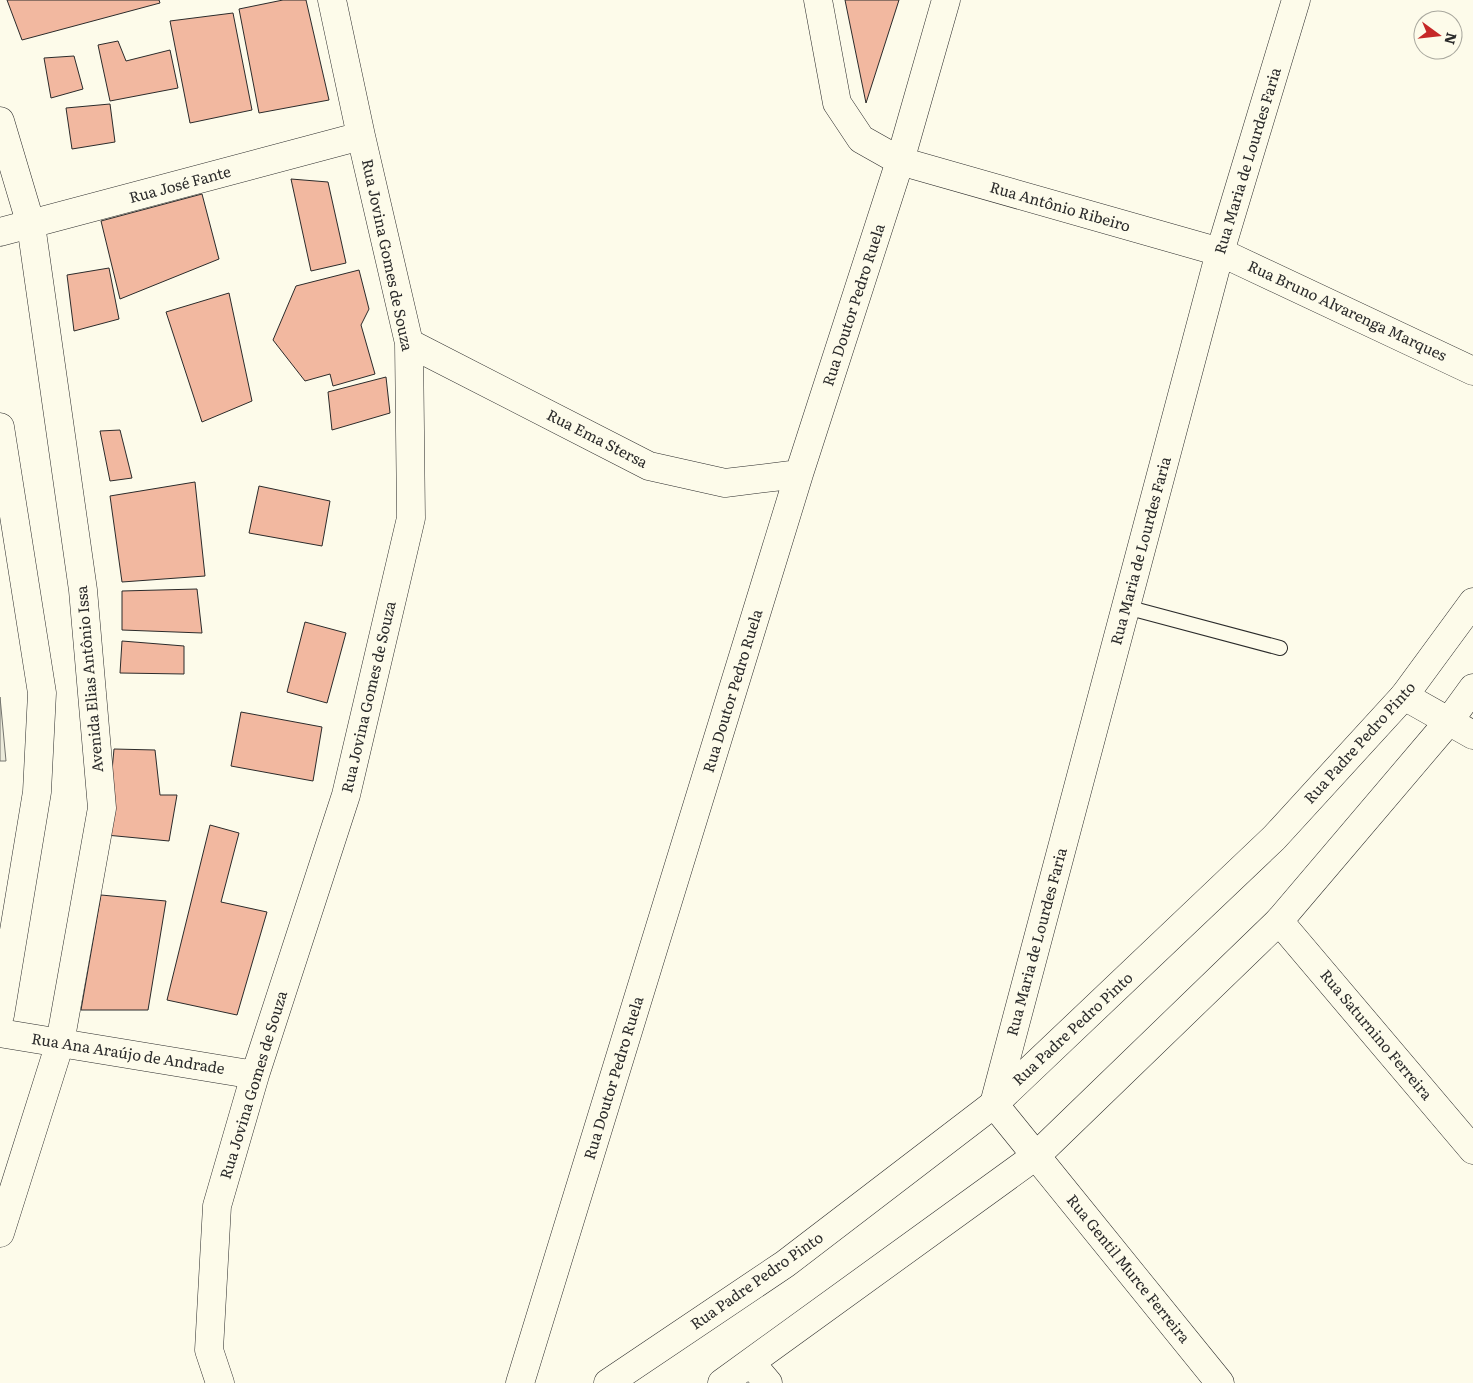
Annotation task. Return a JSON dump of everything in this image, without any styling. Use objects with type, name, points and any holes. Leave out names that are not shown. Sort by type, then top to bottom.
[{"type":"main road","name":"Rua Jovina Gomes de Souza","points":[[220,1383],[209,1350],[217,1206],[255,1075],[346,795],[411,518],[408,343],[332,0]]},
{"type":"main road","name":"Rua Antônio Ribeiro","points":[[818,0],[838,103],[861,139],[900,162],[1220,252]]},
{"type":"main road","name":"Rua Doutor Pedro Ruela","points":[[520,1383],[799,474],[900,162],[946,0]]},
{"type":"main road","name":"Rua Maria de Lourdes Faria","points":[[994,1104],[1220,252],[1296,0]]},
{"type":"main road","name":"Avenida Elias Antônio Issa","points":[[0,121],[31,224],[83,590],[102,808],[60,1043],[0,1233]]},
{"type":"main road","name":"Rua José Fante","points":[[0,232],[361,136]]},
{"type":"main road","name":"Rua Bruno Alvarenga Marques","points":[[1220,252],[1473,370]]},
{"type":"main road","name":"Rua Ema Stersa","points":[[408,343],[649,466],[725,483],[799,474]]},
{"type":"main road","points":[[0,427],[42,693],[37,792],[0,1015]]},
{"type":"main road","name":"Rua Padre Pedro Pinto","points":[[608,1383],[785,1264],[994,1104],[1274,838],[1404,696],[1473,602]]},
{"type":"main road","points":[[722,1383],[759,1373],[1037,1155],[1280,921],[1449,721],[1473,688]]},
{"type":"main road","points":[[1404,696],[1473,735]]},
{"type":"main road","name":"Rua Saturnino Ferreira","points":[[1280,921],[1473,1150]]},
{"type":"main road","name":"Rua Ana Araújo de Andrade","points":[[0,1033],[255,1075]]},
{"type":"main road","name":"Rua Gentil Murce Ferreira","points":[[994,1104],[1220,1383]]},
{"type":"lane","points":[[1126,607],[1280,648]]},
{"type":"shaded area","points":[[0,697],[6,761],[0,761]]},
{"type":"building","points":[[7,0],[159,0],[160,3],[22,40]]},
{"type":"building","points":[[283,0],[306,0],[329,100],[259,113],[239,9]]},
{"type":"building","points":[[845,0],[899,0],[866,103]]},
{"type":"building","points":[[233,13],[252,110],[190,123],[170,21]]},
{"type":"building","points":[[118,41],[126,61],[170,50],[178,88],[110,101],[98,45]]},
{"type":"building","points":[[74,56],[83,89],[51,98],[44,58]]},
{"type":"building","points":[[110,104],[115,142],[72,149],[66,108]]},
{"type":"building","points":[[291,179],[328,182],[346,263],[311,271]]},
{"type":"building","points":[[202,194],[219,259],[120,299],[101,221]]},
{"type":"building","points":[[109,268],[119,319],[74,331],[67,275]]},
{"type":"building","points":[[359,270],[369,309],[361,325],[375,374],[333,386],[330,374],[305,381],[273,340],[296,286]]},
{"type":"building","points":[[229,293],[252,401],[202,422],[166,312]]},
{"type":"building","points":[[386,377],[390,413],[332,430],[328,392]]},
{"type":"building","points":[[120,430],[132,478],[110,481],[100,431]]},
{"type":"building","points":[[195,482],[205,576],[122,582],[110,496]]},
{"type":"building","points":[[259,486],[330,501],[322,546],[249,533]]},
{"type":"building","points":[[197,589],[202,633],[122,630],[122,591]]},
{"type":"building","points":[[305,622],[346,633],[327,703],[287,692]]},
{"type":"building","points":[[122,641],[184,646],[184,674],[120,673]]},
{"type":"building","points":[[241,712],[322,727],[313,781],[231,766]]},
{"type":"building","points":[[114,749],[155,750],[160,795],[177,795],[169,841],[106,835]]},
{"type":"building","points":[[210,825],[239,833],[221,902],[267,912],[237,1015],[167,1000]]},
{"type":"building","points":[[101,895],[166,901],[148,1010],[81,1010]]}]
